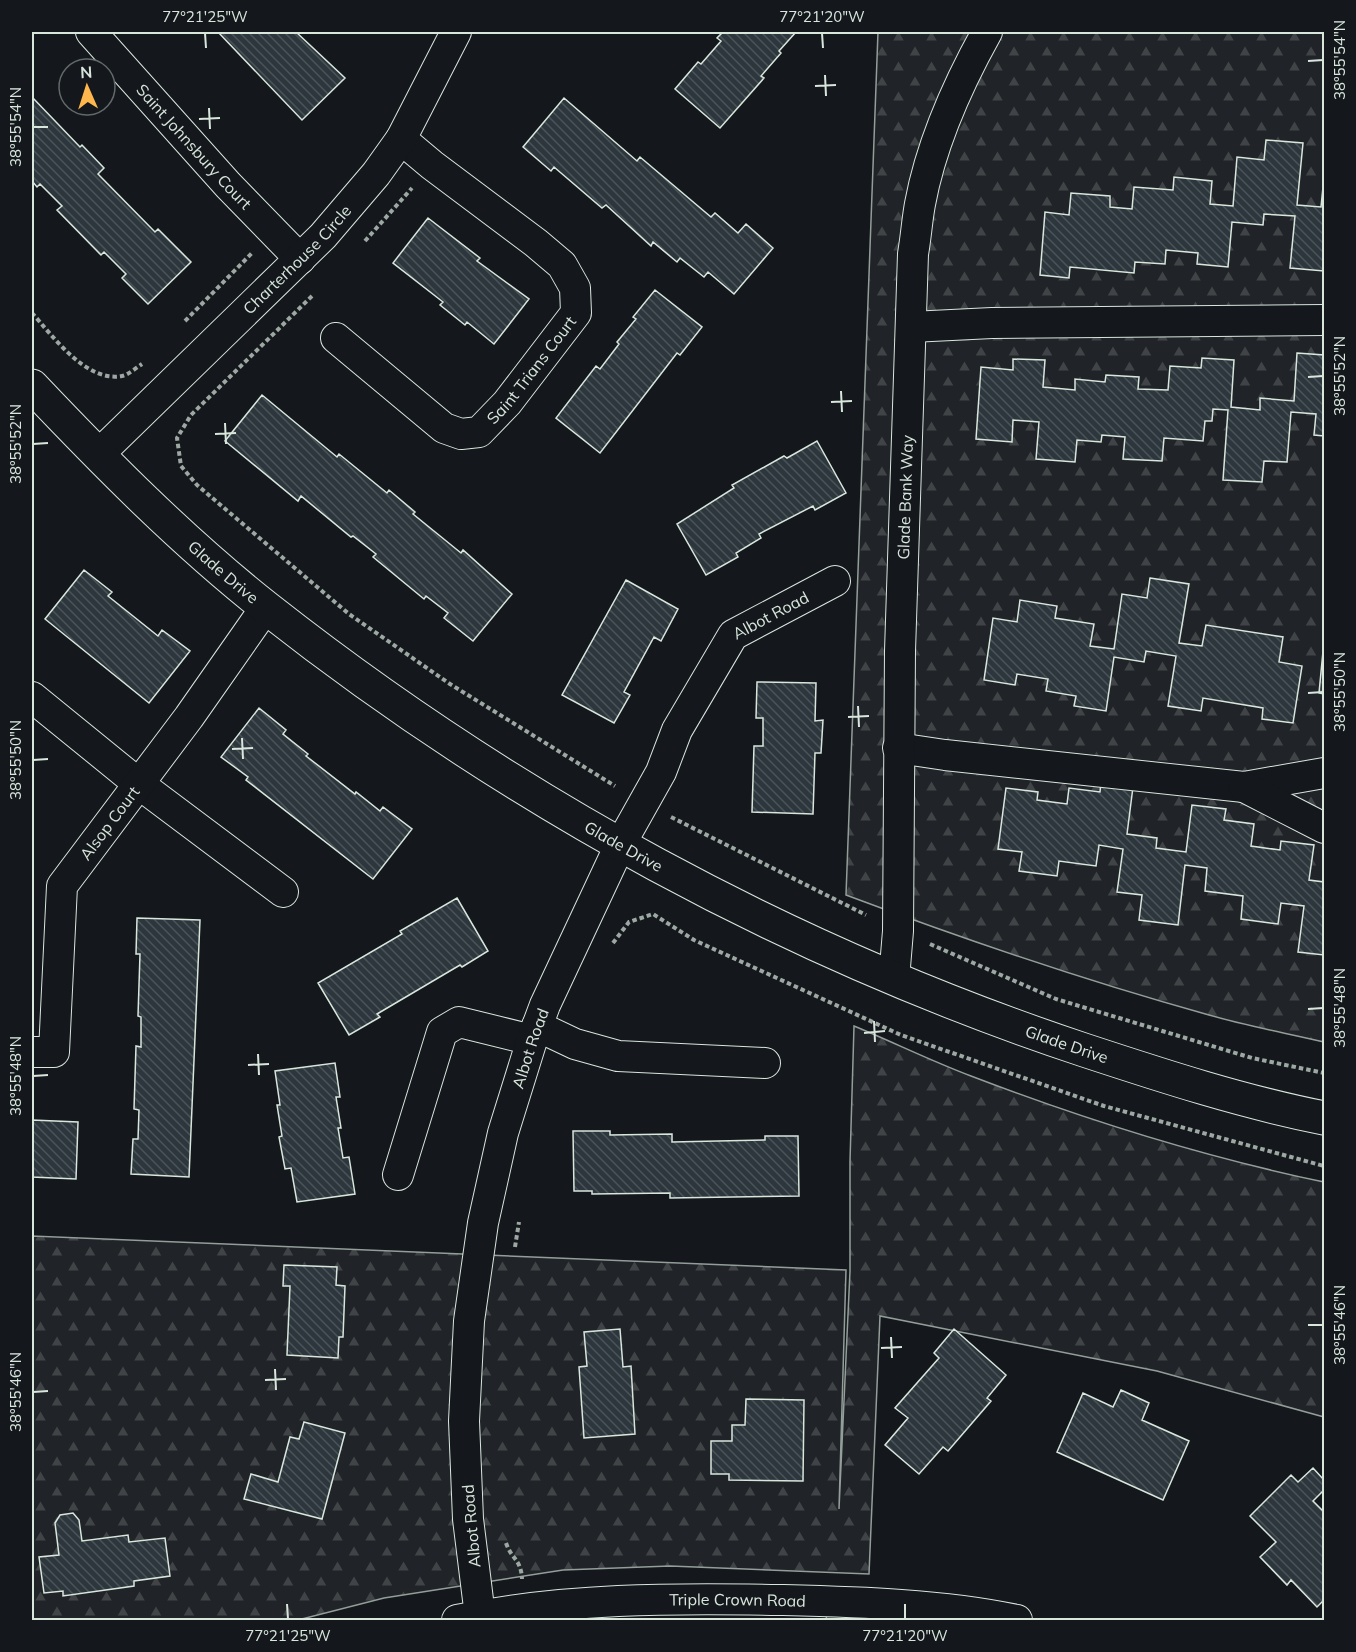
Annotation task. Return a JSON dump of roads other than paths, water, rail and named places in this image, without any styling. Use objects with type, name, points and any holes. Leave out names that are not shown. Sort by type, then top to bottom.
[{"type":"street","name":"Saint Johnsbury Court","points":[[91,32],[228,185],[300,259]]},
{"type":"street","name":"Charterhouse Circle","points":[[98,455],[323,236],[376,174],[401,139],[456,32]]},
{"type":"street","name":"Glade Bank Way","points":[[894,979],[898,931],[898,748],[913,254],[920,202],[936,145],[969,64],[987,32]]},
{"type":"street","name":"Saint Trians Court","points":[[336,338],[444,428],[461,434],[479,432],[507,404],[576,313],[575,288],[562,265],[401,139]]},
{"type":"street","points":[[911,327],[992,323],[1324,320]]},
{"type":"street","name":"Glade Drive","points":[[32,386],[98,455],[172,526],[266,607],[361,679],[477,759],[620,845],[750,914],[894,979],[1026,1030],[1164,1077],[1293,1112],[1324,1118]]},
{"type":"street","name":"Albot Road","points":[[469,1618],[464,1421],[469,1321],[483,1223],[503,1133],[535,1033],[620,845],[661,772],[677,730],[733,635],[835,581]]},
{"type":"street","name":"Alsop Court","points":[[32,1052],[54,1052],[62,886],[189,717],[266,607]]},
{"type":"street","points":[[32,697],[139,784],[283,892]]},
{"type":"street","points":[[898,748],[1244,787],[1324,773]]},
{"type":"street","points":[[1244,787],[1324,828]]},
{"type":"street","points":[[398,1175],[442,1032],[459,1022],[535,1033],[618,1056],[765,1063]]},
{"type":"street","name":"Triple Crown Road","points":[[469,1618],[549,1606],[699,1598],[800,1600],[980,1613],[1017,1620]]}]
